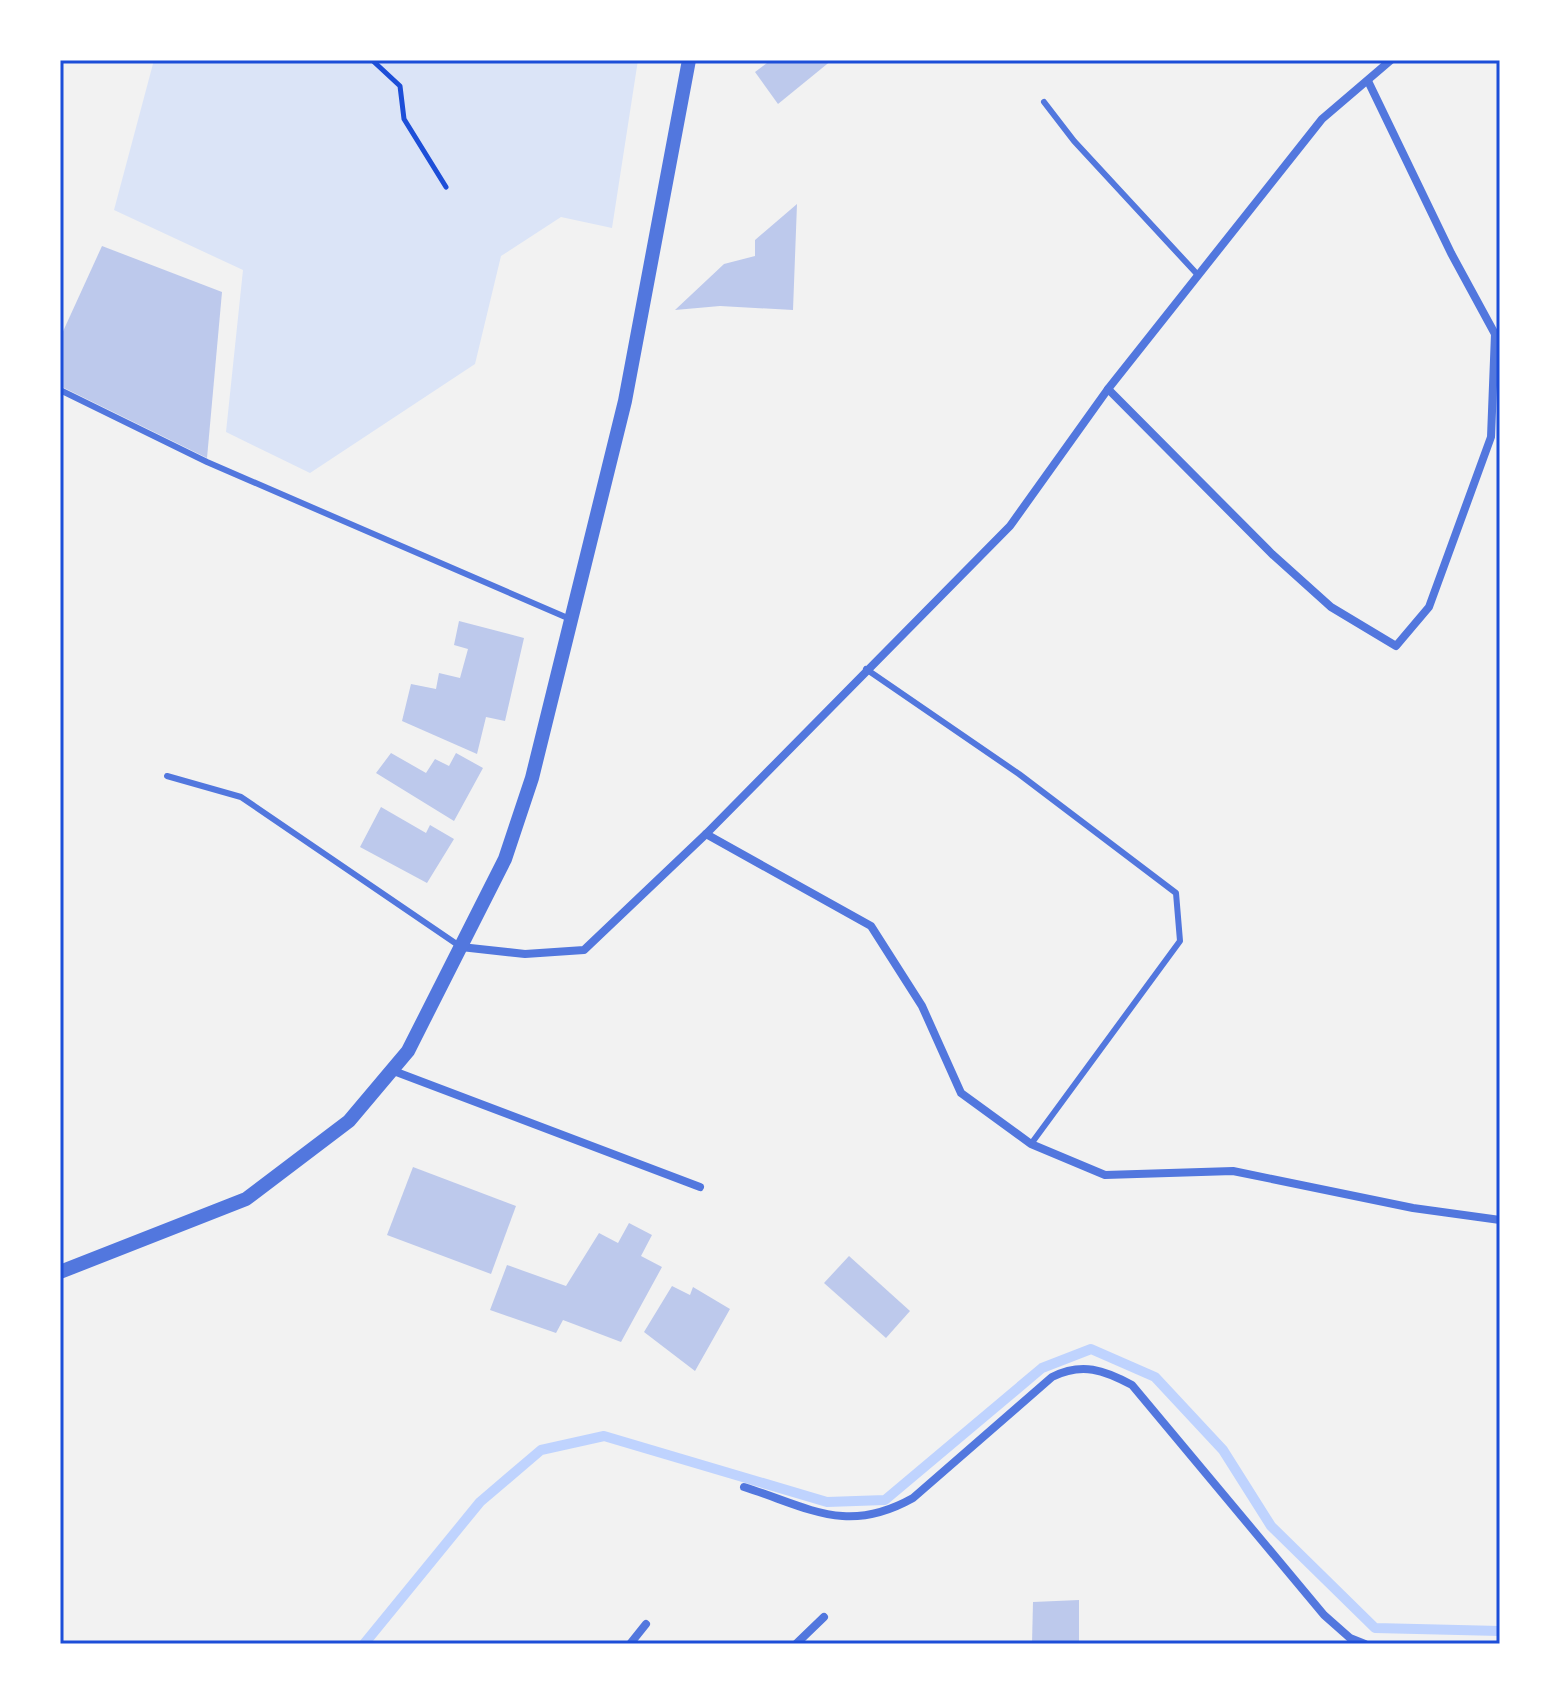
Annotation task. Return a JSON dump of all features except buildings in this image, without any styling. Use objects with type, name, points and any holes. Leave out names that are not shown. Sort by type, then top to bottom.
[{"type":"street","points":[[60,1272],[246,1199],[349,1121],[408,1051],[509,846],[532,778],[625,401],[689,60]]},
{"type":"street","points":[[461,947],[525,954],[584,950],[706,834],[1010,526],[1108,389],[1322,119],[1391,60]]},
{"type":"street","points":[[1108,389],[1307,586],[1331,607],[1396,646],[1429,607],[1491,437],[1498,332],[1451,253],[1368,81]]},
{"type":"street","points":[[706,834],[871,926],[922,1006],[961,1093],[1031,1144],[1105,1175],[1233,1171],[1413,1208],[1500,1220]]},
{"type":"street","points":[[391,1070],[700,1187]]},
{"type":"street","points":[[744,1487],[837,1517],[862,1519],[886,1513],[913,1498],[1052,1377],[1069,1368],[1109,1373],[1132,1385],[1324,1615],[1350,1638],[1365,1644]]},
{"type":"street","points":[[796,1644],[824,1617]]},
{"type":"street","points":[[630,1644],[646,1624]]},
{"type":"lane","points":[[1044,102],[1074,141],[1197,274]]},
{"type":"lane","points":[[60,390],[207,462],[570,619]]},
{"type":"lane","points":[[866,669],[1019,774],[1176,893],[1180,941],[1031,1144]]},
{"type":"lane","points":[[167,776],[241,797],[461,947]]},
{"type":"path","points":[[372,60],[400,86],[404,119],[446,187]]},
{"type":"shaded area","points":[[154,60],[638,60],[612,228],[561,217],[501,256],[475,364],[310,473],[226,432],[243,270],[114,210]]},
{"type":"waterway","points":[[364,1644],[480,1502],[541,1450],[604,1436],[827,1502],[885,1500],[1042,1368],[1091,1349],[1155,1377],[1223,1450],[1271,1526],[1375,1628],[1500,1631]]}]
